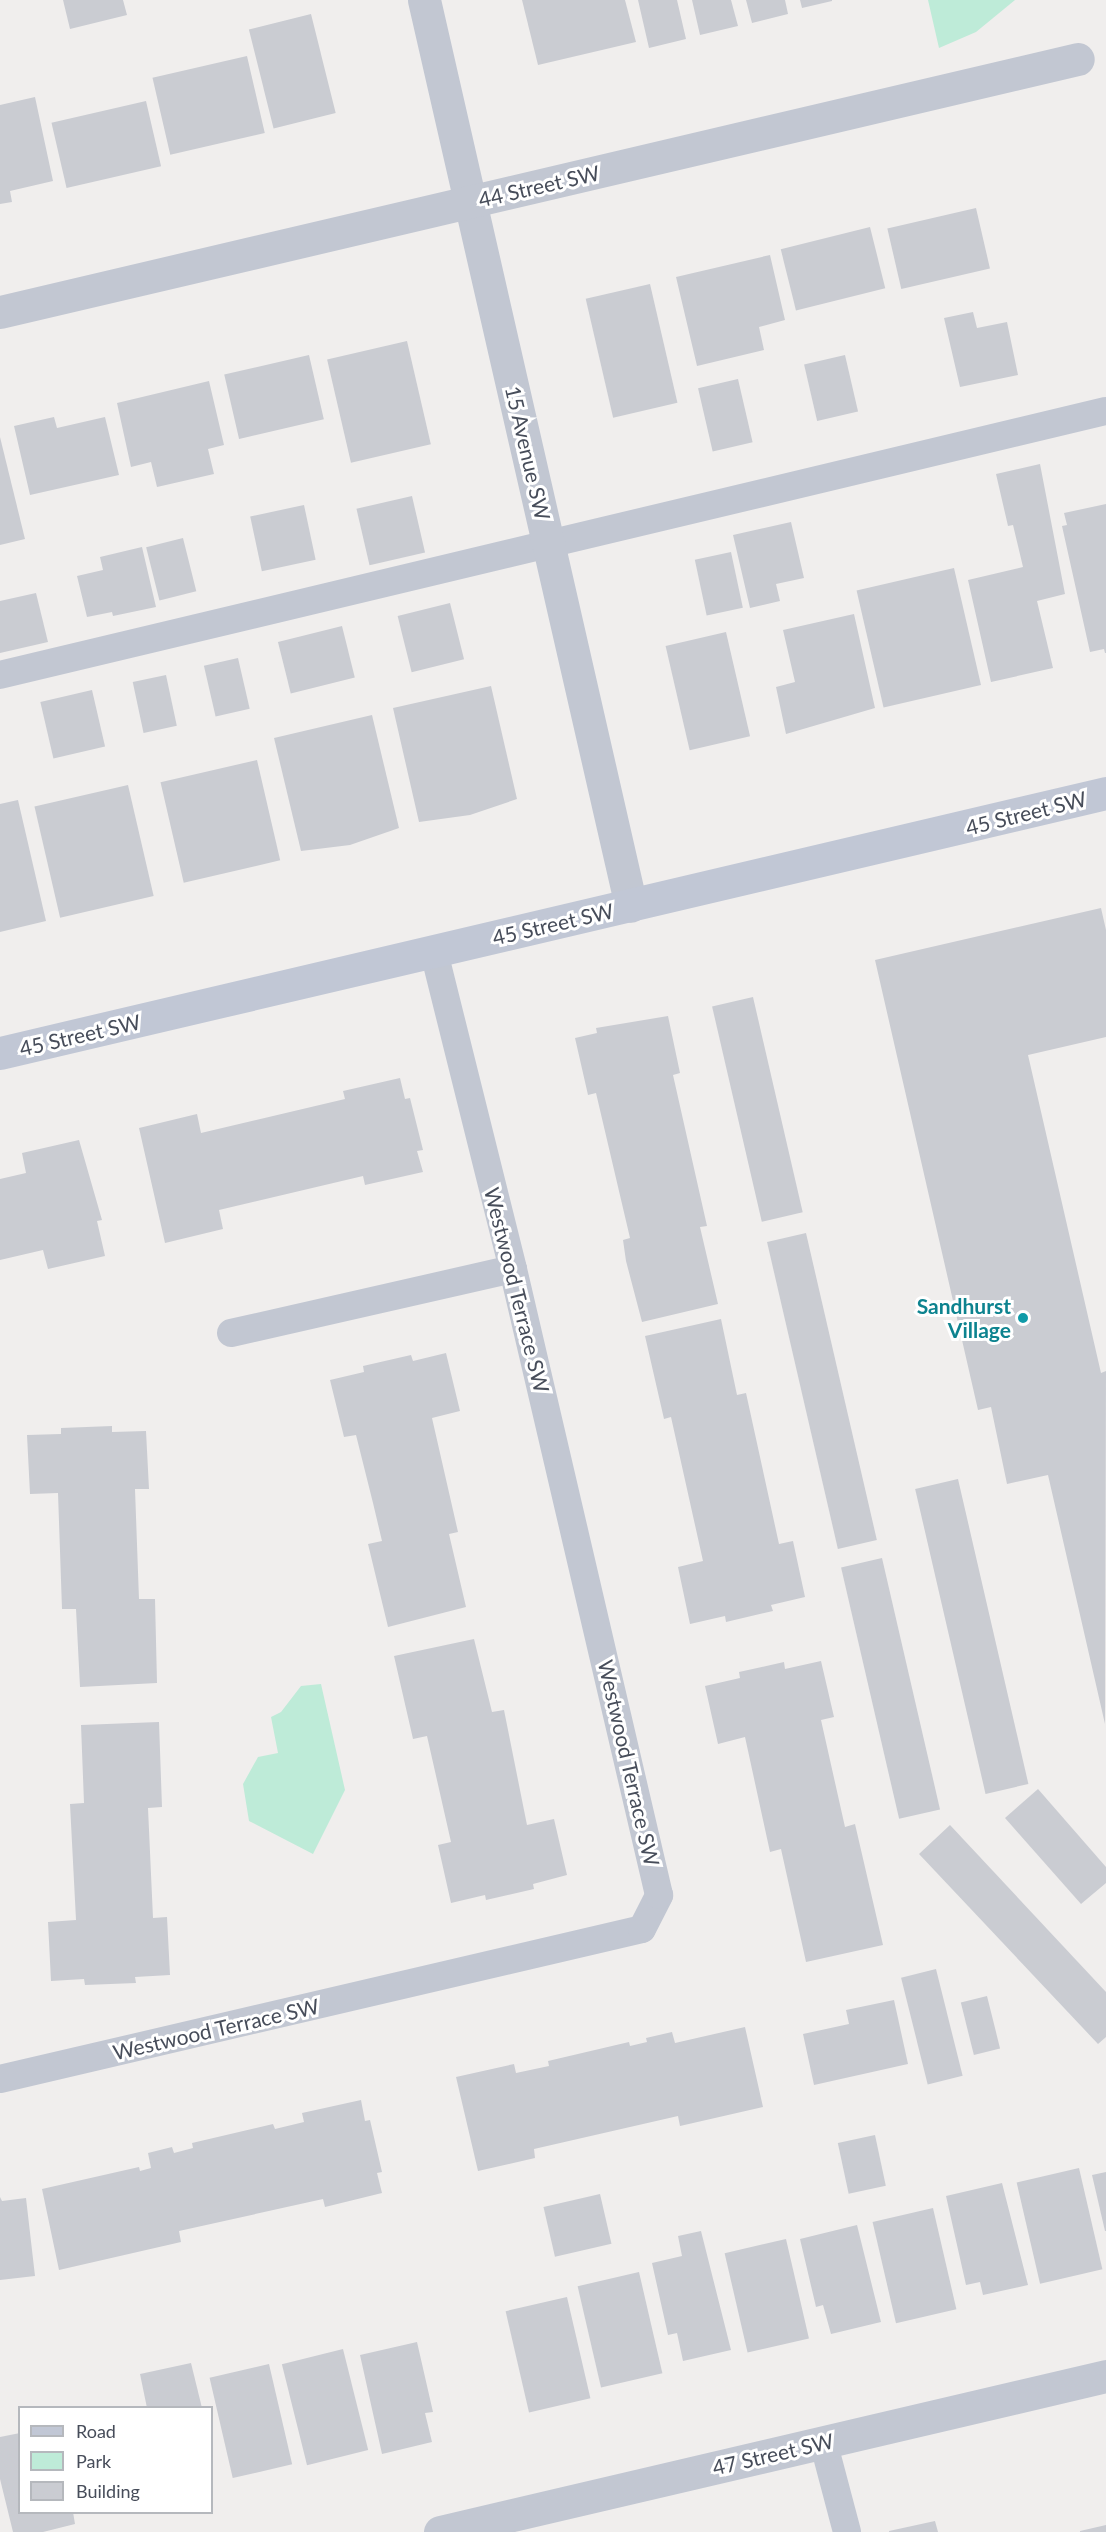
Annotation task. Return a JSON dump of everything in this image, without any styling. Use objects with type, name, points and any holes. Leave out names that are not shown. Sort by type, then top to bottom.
[{"type":"street","name":"15 Avenue SW","points":[[424,0],[631,906]]},
{"type":"street","name":"44 Street SW","points":[[0,312],[1078,58]]},
{"type":"street","name":"45 Street SW","points":[[0,1053],[1106,793]]},
{"type":"street","name":"47 Street SW","points":[[440,2532],[504,2525],[824,2442],[1106,2376]]},
{"type":"lane","points":[[0,675],[549,546],[1106,411]]},
{"type":"lane","name":"Westwood Terrace SW","points":[[0,2079],[642,1929],[659,1894],[513,1269],[434,952]]},
{"type":"lane","points":[[231,1333],[513,1269]]},
{"type":"lane","points":[[824,2442],[847,2532]]},
{"type":"green space","points":[[928,0],[1015,0],[976,32],[939,48]]},
{"type":"green space","points":[[321,1684],[345,1790],[313,1854],[249,1821],[243,1784],[258,1757],[278,1753],[271,1717],[281,1712],[301,1686]]},
{"type":"building","points":[[63,0],[123,0],[127,15],[70,29]]},
{"type":"building","points":[[522,0],[625,0],[636,42],[538,65]]},
{"type":"building","points":[[638,0],[677,0],[686,39],[649,48]]},
{"type":"building","points":[[692,0],[731,0],[738,26],[700,35]]},
{"type":"building","points":[[746,0],[785,0],[788,14],[752,23]]},
{"type":"building","points":[[800,0],[832,0],[832,1],[802,8]]},
{"type":"building","points":[[311,14],[336,113],[274,128],[249,29]]},
{"type":"building","points":[[247,56],[265,133],[170,155],[152,78]]},
{"type":"building","points":[[35,97],[53,181],[10,191],[12,202],[0,204],[0,105]]},
{"type":"building","points":[[146,101],[161,166],[67,188],[51,123]]},
{"type":"building","points":[[976,208],[990,268],[901,289],[887,228]]},
{"type":"building","points":[[870,227],[885,288],[796,310],[781,249]]},
{"type":"building","points":[[770,255],[785,320],[759,327],[764,350],[697,366],[676,277]]},
{"type":"building","points":[[650,284],[677,403],[613,418],[586,299]]},
{"type":"building","points":[[973,312],[977,328],[1007,322],[1018,375],[960,387],[944,318]]},
{"type":"building","points":[[407,341],[431,444],[351,463],[327,359]]},
{"type":"building","points":[[309,355],[324,419],[239,439],[224,375]]},
{"type":"building","points":[[845,355],[858,412],[817,421],[804,364]]},
{"type":"building","points":[[738,379],[753,442],[713,452],[698,388]]},
{"type":"building","points":[[209,381],[224,445],[208,449],[214,474],[157,487],[151,462],[131,467],[117,403]]},
{"type":"building","points":[[54,417],[57,428],[105,417],[119,475],[30,495],[14,426]]},
{"type":"building","points":[[0,437],[25,539],[0,545]]},
{"type":"building","points":[[1040,464],[1065,594],[1037,601],[1053,668],[991,682],[968,580],[1023,567],[1013,525],[1008,526],[996,474]]},
{"type":"building","points":[[412,496],[425,553],[370,565],[356,509]]},
{"type":"building","points":[[1106,504],[1105,653],[1104,649],[1090,652],[1062,526],[1067,525],[1064,513]]},
{"type":"building","points":[[304,505],[316,560],[262,571],[250,516]]},
{"type":"building","points":[[791,522],[804,578],[776,584],[780,601],[750,608],[733,535]]},
{"type":"building","points":[[183,538],[196,591],[159,601],[146,547]]},
{"type":"building","points":[[142,547],[156,607],[113,616],[112,612],[87,617],[77,576],[103,570],[100,557]]},
{"type":"building","points":[[731,552],[743,608],[707,615],[695,560]]},
{"type":"building","points":[[954,568],[981,685],[884,707],[857,590]]},
{"type":"building","points":[[36,593],[48,642],[0,653],[0,601]]},
{"type":"building","points":[[450,603],[464,659],[412,672],[398,616]]},
{"type":"building","points":[[854,614],[875,708],[786,734],[776,687],[795,682],[783,630]]},
{"type":"building","points":[[342,626],[355,677],[291,693],[278,642]]},
{"type":"building","points":[[726,632],[750,736],[690,750],[666,646]]},
{"type":"building","points":[[238,658],[250,709],[216,717],[204,666]]},
{"type":"building","points":[[166,675],[177,726],[144,733],[133,682]]},
{"type":"building","points":[[491,686],[517,799],[470,815],[419,822],[393,708]]},
{"type":"building","points":[[92,690],[105,747],[53,758],[40,702]]},
{"type":"building","points":[[372,715],[399,828],[350,845],[301,851],[274,738]]},
{"type":"building","points":[[257,760],[280,860],[184,883],[161,782]]},
{"type":"building","points":[[128,785],[154,896],[60,918],[34,807]]},
{"type":"building","points":[[18,800],[46,921],[0,932],[0,804]]},
{"type":"building","name":"Sandhurst Village","points":[[1101,908],[1106,930],[1106,1037],[1028,1055],[1101,1373],[1106,1371],[1105,1724],[1048,1475],[1007,1484],[991,1407],[978,1410],[875,960]]},
{"type":"building","points":[[753,997],[803,1212],[762,1222],[712,1006]]},
{"type":"building","points":[[668,1016],[680,1073],[673,1075],[707,1226],[700,1227],[718,1304],[642,1322],[626,1261],[623,1240],[630,1238],[596,1093],[588,1095],[575,1038],[597,1033],[596,1028]]},
{"type":"building","points":[[400,1078],[405,1099],[410,1098],[423,1150],[417,1151],[423,1172],[365,1185],[363,1176],[219,1210],[223,1229],[165,1243],[139,1128],[197,1114],[201,1133],[345,1099],[343,1091]]},
{"type":"building","points":[[79,1140],[102,1220],[97,1221],[105,1256],[48,1269],[43,1250],[0,1260],[0,1179],[26,1173],[22,1153]]},
{"type":"building","points":[[806,1233],[877,1540],[838,1549],[767,1242]]},
{"type":"building","points":[[721,1319],[737,1395],[746,1393],[779,1544],[793,1541],[805,1597],[771,1605],[773,1611],[726,1622],[725,1616],[690,1624],[678,1567],[703,1561],[671,1417],[664,1419],[645,1336]]},
{"type":"building","points":[[446,1353],[460,1411],[432,1418],[458,1532],[449,1534],[466,1607],[388,1627],[368,1544],[382,1541],[356,1435],[344,1437],[330,1380],[364,1372],[363,1366],[411,1355],[413,1361]]},
{"type":"building","points":[[112,1426],[112,1432],[146,1431],[149,1489],[135,1489],[139,1599],[155,1599],[157,1683],[80,1687],[76,1609],[62,1609],[58,1493],[30,1494],[27,1435],[61,1434],[61,1428]]},
{"type":"building","points":[[958,1479],[1028,1784],[986,1794],[915,1489]]},
{"type":"building","points":[[882,1558],[940,1809],[899,1819],[841,1567]]},
{"type":"building","points":[[474,1639],[492,1712],[504,1710],[527,1825],[554,1819],[567,1875],[533,1884],[534,1889],[486,1900],[485,1895],[451,1903],[438,1845],[451,1842],[427,1736],[413,1739],[394,1656]]},
{"type":"building","points":[[821,1661],[834,1717],[821,1720],[845,1827],[855,1824],[883,1945],[806,1962],[781,1849],[770,1852],[745,1737],[718,1744],[705,1686],[740,1678],[739,1672],[784,1662],[785,1669]]},
{"type":"building","points":[[159,1722],[162,1807],[148,1808],[153,1918],[167,1917],[170,1975],[135,1977],[136,1983],[85,1985],[84,1979],[51,1981],[48,1922],[76,1920],[70,1804],[84,1803],[81,1725]]},
{"type":"building","points":[[1038,1789],[1106,1867],[1106,1883],[1081,1904],[1005,1818]]},
{"type":"building","points":[[950,1825],[1106,1992],[1106,2037],[1098,2044],[919,1854]]},
{"type":"building","points":[[936,1969],[963,2076],[928,2084],[901,1978]]},
{"type":"building","points":[[987,1996],[1000,2048],[974,2055],[961,2003]]},
{"type":"building","points":[[894,2000],[908,2064],[814,2085],[803,2034],[849,2024],[846,2010]]},
{"type":"building","points":[[745,2027],[763,2107],[680,2126],[678,2116],[534,2149],[535,2158],[478,2171],[456,2077],[514,2064],[516,2073],[549,2066],[548,2061],[629,2042],[630,2046],[647,2042],[646,2038],[672,2032],[675,2043]]},
{"type":"building","points":[[361,2100],[365,2121],[370,2120],[382,2172],[377,2173],[382,2193],[325,2207],[323,2199],[179,2231],[181,2242],[59,2270],[42,2189],[139,2167],[140,2171],[151,2168],[148,2153],[172,2147],[174,2153],[193,2148],[192,2143],[273,2124],[275,2129],[304,2122],[302,2113]]},
{"type":"building","points":[[875,2135],[886,2186],[849,2194],[838,2143]]},
{"type":"building","points":[[1079,2168],[1102,2269],[1040,2284],[1017,2182]]},
{"type":"building","points":[[1106,2172],[1106,2231],[1105,2231],[1092,2175]]},
{"type":"building","points":[[1002,2183],[1028,2285],[983,2295],[980,2282],[966,2285],[946,2196]]},
{"type":"building","points":[[600,2194],[611,2244],[555,2257],[543,2207]]},
{"type":"building","points":[[0,2197],[2,2201],[26,2198],[35,2276],[0,2280]]},
{"type":"building","points":[[933,2208],[956,2309],[896,2323],[873,2222]]},
{"type":"building","points":[[857,2225],[881,2322],[831,2334],[823,2305],[816,2307],[800,2239]]},
{"type":"building","points":[[701,2231],[731,2350],[683,2361],[677,2333],[668,2335],[652,2263],[682,2256],[678,2236]]},
{"type":"building","points":[[786,2239],[809,2338],[748,2353],[725,2253]]},
{"type":"building","points":[[639,2272],[662,2373],[601,2388],[578,2286]]},
{"type":"building","points":[[567,2297],[590,2398],[529,2413],[506,2311]]},
{"type":"building","points":[[417,2342],[433,2412],[425,2413],[432,2442],[382,2454],[360,2355]]},
{"type":"building","points":[[343,2349],[368,2450],[307,2465],[282,2364]]},
{"type":"building","points":[[191,2363],[202,2406],[147,2406],[140,2374]]},
{"type":"building","points":[[269,2364],[292,2464],[233,2478],[210,2378]]},
{"type":"building","points":[[18,2433],[18,2514],[73,2514],[75,2524],[43,2532],[13,2532],[0,2479],[0,2437]]},
{"type":"building","points":[[935,2521],[938,2532],[889,2532],[889,2531]]},
{"type":"building","points":[[1106,2525],[1106,2532],[1080,2532],[1080,2531]]},
{"type":"place","name":"Sandhurst Village","points":[[1023,1318]]}]
